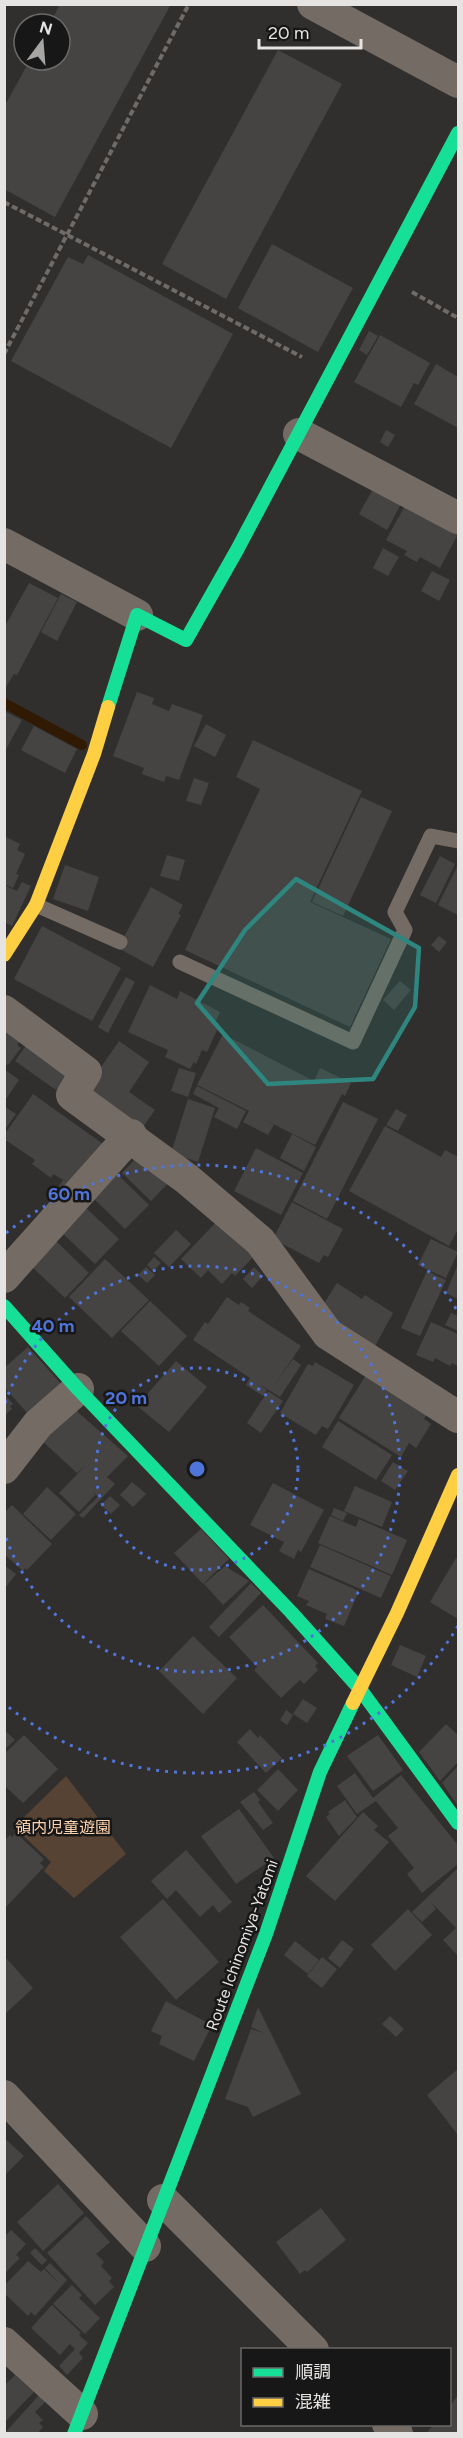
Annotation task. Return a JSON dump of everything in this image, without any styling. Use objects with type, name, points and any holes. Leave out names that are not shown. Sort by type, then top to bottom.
[{"type":"street","points":[[313,4],[459,82]]},
{"type":"street","points":[[4,544],[186,640],[299,434],[459,133]]},
{"type":"street","points":[[299,434],[459,518]]},
{"type":"street","points":[[4,955],[36,905],[94,754],[136,615]]},
{"type":"street","points":[[4,1011],[86,1072],[72,1095],[187,1179],[260,1241],[328,1334],[459,1416]]},
{"type":"street","points":[[4,1277],[131,1136]]},
{"type":"street","points":[[4,1306],[78,1389],[291,1612],[360,1689],[459,1823]]},
{"type":"street","points":[[4,1468],[38,1424],[78,1389]]},
{"type":"street","name":"Route Ichinomiya-Yatomi","points":[[78,2424],[266,1934],[320,1772],[397,1613],[459,1475]]},
{"type":"street","points":[[4,2096],[145,2246]]},
{"type":"street","points":[[163,2200],[312,2348]]},
{"type":"street","points":[[4,2343],[78,2424]]},
{"type":"lane","points":[[180,962],[353,1042],[405,930],[395,912],[430,836],[459,841]]},
{"type":"lane","points":[[36,905],[120,942]]},
{"type":"path","points":[[4,354],[189,4]]},
{"type":"path","points":[[4,202],[331,372]]},
{"type":"path","points":[[382,276],[459,318]]},
{"type":"highlighted area","points":[[296,879],[419,948],[415,1007],[373,1079],[268,1084],[197,1003],[245,930]]},
{"type":"green space","name":"領内児童遊園","points":[[66,1776],[126,1854],[74,1898],[44,1871],[51,1862],[14,1827]]},
{"type":"building","points":[[60,4],[171,4],[55,217],[4,189],[4,107],[23,72],[72,72],[72,12],[56,12]]},
{"type":"building","points":[[278,50],[342,84],[226,299],[162,264]]},
{"type":"building","points":[[272,244],[353,288],[318,352],[238,308]]},
{"type":"building","points":[[88,255],[233,334],[171,448],[11,361],[68,257],[83,264]]},
{"type":"building","points":[[369,331],[378,336],[367,355],[359,350]]},
{"type":"building","points":[[380,335],[430,363],[418,385],[414,383],[401,407],[354,382]]},
{"type":"building","points":[[436,364],[458,377],[458,428],[414,404]]},
{"type":"building","points":[[386,430],[395,435],[388,447],[380,442]]},
{"type":"building","points":[[373,489],[401,504],[387,530],[359,514]]},
{"type":"building","points":[[407,502],[458,530],[440,568],[420,557],[417,562],[404,555],[407,551],[386,540]]},
{"type":"building","points":[[383,548],[399,557],[388,576],[373,568]]},
{"type":"building","points":[[432,571],[450,580],[439,601],[421,591]]},
{"type":"building","points":[[29,583],[58,598],[17,675],[14,674],[4,690],[4,628]]},
{"type":"building","points":[[61,594],[77,602],[57,641],[41,632]]},
{"type":"building","points":[[137,692],[154,698],[152,704],[169,711],[172,704],[203,715],[179,780],[166,776],[164,782],[142,774],[144,768],[113,756]]},
{"type":"building","points":[[4,711],[22,720],[4,753]]},
{"type":"building","points":[[206,724],[226,735],[215,757],[194,746]]},
{"type":"building","points":[[34,726],[77,749],[65,773],[21,750]]},
{"type":"building","points":[[253,740],[362,791],[310,902],[391,939],[350,1027],[185,950],[260,789],[236,777]]},
{"type":"building","points":[[194,778],[209,783],[201,805],[186,801]]},
{"type":"building","points":[[361,797],[392,811],[343,916],[312,902]]},
{"type":"building","points":[[4,836],[20,844],[17,850],[25,854],[16,874],[19,875],[13,888],[4,884]]},
{"type":"building","points":[[167,855],[185,860],[179,881],[160,876]]},
{"type":"building","points":[[440,856],[455,864],[436,903],[420,895]]},
{"type":"building","points":[[65,865],[99,877],[88,911],[53,899]]},
{"type":"building","points":[[458,865],[458,915],[438,905]]},
{"type":"building","points":[[22,882],[31,886],[12,926],[4,922],[4,885],[17,891]]},
{"type":"building","points":[[151,887],[183,905],[178,914],[181,915],[153,967],[118,948]]},
{"type":"building","points":[[42,926],[121,968],[92,1021],[14,979]]},
{"type":"building","points":[[439,936],[447,942],[439,952],[431,945]]},
{"type":"building","points":[[126,977],[135,982],[108,1033],[98,1027]]},
{"type":"building","points":[[400,981],[411,990],[394,1010],[383,1000]]},
{"type":"building","points":[[150,985],[177,999],[180,991],[220,1012],[214,1025],[218,1028],[207,1052],[202,1050],[196,1064],[194,1062],[190,1069],[165,1057],[168,1050],[128,1032]]},
{"type":"building","points":[[4,1028],[21,1040],[17,1045],[21,1048],[8,1065],[4,1063]]},
{"type":"building","points":[[223,1034],[314,1081],[320,1068],[351,1083],[345,1096],[342,1094],[315,1145],[259,1117],[274,1125],[268,1135],[243,1122],[249,1111],[197,1085]]},
{"type":"building","points":[[29,1041],[70,1070],[56,1090],[15,1061]]},
{"type":"building","points":[[119,1041],[149,1062],[129,1092],[155,1110],[140,1131],[84,1092]]},
{"type":"building","points":[[179,1068],[196,1073],[188,1097],[171,1091]]},
{"type":"building","points":[[7,1071],[19,1080],[4,1102],[4,1075]]},
{"type":"building","points":[[197,1086],[246,1111],[237,1129],[214,1117],[219,1108],[193,1094]]},
{"type":"building","points":[[33,1094],[106,1146],[56,1204],[50,1199],[63,1180],[67,1182],[53,1174],[51,1178],[32,1164],[35,1160],[4,1139],[4,1135]]},
{"type":"building","points":[[188,1099],[215,1108],[198,1162],[171,1153]]},
{"type":"building","points":[[343,1102],[378,1119],[327,1219],[293,1201]]},
{"type":"building","points":[[4,1106],[16,1114],[4,1131]]},
{"type":"building","points":[[396,1109],[407,1115],[398,1131],[386,1125]]},
{"type":"building","points":[[385,1126],[441,1157],[445,1150],[458,1157],[458,1229],[449,1246],[349,1191]]},
{"type":"building","points":[[292,1134],[316,1147],[304,1171],[280,1158]]},
{"type":"building","points":[[256,1148],[303,1173],[281,1215],[234,1191]]},
{"type":"building","points":[[142,1152],[172,1179],[151,1201],[122,1173]]},
{"type":"building","points":[[113,1170],[149,1205],[125,1229],[90,1195]]},
{"type":"building","points":[[292,1202],[343,1229],[328,1257],[324,1255],[319,1263],[273,1239]]},
{"type":"building","points":[[84,1206],[119,1239],[95,1264],[60,1231]]},
{"type":"building","points":[[220,1218],[257,1253],[235,1276],[232,1273],[222,1284],[208,1270],[201,1278],[181,1259]]},
{"type":"building","points":[[176,1230],[191,1244],[169,1267],[154,1253]]},
{"type":"building","points":[[54,1239],[89,1273],[65,1298],[29,1264]]},
{"type":"building","points":[[431,1239],[458,1252],[446,1278],[418,1265]]},
{"type":"building","points":[[154,1257],[161,1263],[153,1271],[147,1265]]},
{"type":"building","points":[[105,1259],[149,1300],[112,1338],[69,1297]]},
{"type":"building","points":[[458,1264],[458,1299],[446,1293]]},
{"type":"building","points":[[146,1267],[155,1275],[147,1283],[138,1275]]},
{"type":"building","points":[[254,1267],[263,1276],[252,1288],[243,1279]]},
{"type":"building","points":[[427,1271],[446,1280],[420,1336],[401,1328]]},
{"type":"building","points":[[337,1283],[362,1299],[365,1295],[393,1313],[375,1346],[326,1314],[330,1309],[323,1305]]},
{"type":"building","points":[[227,1297],[239,1305],[241,1302],[250,1308],[248,1311],[301,1346],[273,1387],[293,1359],[301,1365],[280,1397],[259,1384],[267,1390],[263,1396],[246,1385],[250,1378],[193,1340],[205,1322],[208,1324]]},
{"type":"building","points":[[150,1301],[187,1336],[159,1366],[121,1331]]},
{"type":"building","points":[[451,1313],[458,1316],[458,1331],[445,1325]]},
{"type":"building","points":[[431,1322],[458,1334],[458,1366],[452,1363],[450,1366],[435,1358],[433,1362],[416,1355]]},
{"type":"building","points":[[28,1347],[63,1386],[29,1415],[4,1387],[4,1368]]},
{"type":"building","points":[[176,1361],[207,1387],[169,1432],[137,1406]]},
{"type":"building","points":[[315,1362],[354,1385],[328,1429],[322,1426],[316,1435],[280,1413],[308,1364],[313,1366]]},
{"type":"building","points":[[368,1372],[429,1411],[424,1419],[431,1424],[416,1448],[409,1443],[401,1457],[339,1418]]},
{"type":"building","points":[[268,1391],[283,1401],[261,1433],[247,1423]]},
{"type":"building","points":[[4,1394],[13,1404],[10,1406],[12,1409],[4,1416]]},
{"type":"building","points":[[72,1407],[128,1456],[107,1477],[115,1484],[83,1518],[79,1515],[98,1497],[93,1492],[95,1495],[79,1512],[59,1493],[85,1466],[77,1473],[40,1439]]},
{"type":"building","points":[[338,1421],[392,1455],[376,1480],[322,1447]]},
{"type":"building","points":[[393,1462],[408,1471],[395,1490],[381,1481]]},
{"type":"building","points":[[132,1482],[146,1494],[133,1507],[120,1495]]},
{"type":"building","points":[[273,1483],[324,1510],[301,1552],[298,1550],[294,1559],[279,1551],[284,1542],[250,1525]]},
{"type":"building","points":[[355,1486],[392,1502],[382,1527],[344,1511]]},
{"type":"building","points":[[47,1487],[76,1514],[51,1540],[23,1514]]},
{"type":"building","points":[[110,1496],[120,1505],[111,1514],[101,1505]]},
{"type":"building","points":[[12,1505],[52,1544],[27,1570],[25,1568],[23,1571],[4,1554],[4,1513]]},
{"type":"building","points":[[334,1508],[347,1513],[343,1521],[331,1515]]},
{"type":"building","points":[[330,1516],[356,1527],[359,1519],[407,1540],[392,1575],[318,1543]]},
{"type":"building","points":[[201,1529],[229,1559],[203,1584],[174,1553]]},
{"type":"building","points":[[320,1545],[391,1576],[381,1598],[310,1567]]},
{"type":"building","points":[[456,1558],[458,1559],[458,1619],[430,1602]]},
{"type":"building","points":[[4,1565],[16,1574],[4,1589]]},
{"type":"building","points":[[225,1566],[249,1581],[223,1605],[204,1584]]},
{"type":"building","points":[[309,1569],[359,1591],[344,1626],[325,1619],[327,1614],[306,1605],[309,1601],[297,1596]]},
{"type":"building","points":[[251,1583],[261,1593],[219,1637],[209,1627]]},
{"type":"building","points":[[263,1605],[318,1663],[315,1666],[318,1670],[304,1684],[300,1680],[281,1698],[254,1670],[257,1667],[229,1637]]},
{"type":"building","points":[[193,1636],[237,1678],[203,1714],[159,1671]]},
{"type":"building","points":[[400,1645],[426,1656],[417,1677],[391,1665]]},
{"type":"building","points":[[303,1699],[317,1708],[307,1723],[293,1714]]},
{"type":"building","points":[[286,1710],[293,1715],[287,1725],[280,1720]]},
{"type":"building","points":[[446,1724],[458,1735],[458,1762],[440,1781],[419,1752]]},
{"type":"building","points":[[250,1729],[258,1738],[260,1735],[282,1758],[266,1773],[237,1742]]},
{"type":"building","points":[[4,1730],[15,1740],[4,1750]]},
{"type":"building","points":[[24,1735],[58,1769],[23,1803],[4,1785],[4,1754]]},
{"type":"building","points":[[378,1735],[403,1770],[373,1791],[347,1756]]},
{"type":"building","points":[[458,1766],[458,1806],[442,1783]]},
{"type":"building","points":[[278,1769],[298,1790],[278,1811],[257,1790]]},
{"type":"building","points":[[355,1773],[373,1798],[401,1775],[458,1845],[458,1864],[422,1893],[407,1874],[414,1868],[388,1836],[398,1828],[376,1801],[357,1814],[337,1786]]},
{"type":"building","points":[[254,1792],[260,1800],[258,1802],[273,1823],[263,1830],[240,1802]]},
{"type":"building","points":[[345,1800],[357,1817],[339,1836],[326,1817],[330,1814],[328,1812]]},
{"type":"building","points":[[239,1809],[274,1858],[236,1884],[201,1836]]},
{"type":"building","points":[[363,1812],[378,1826],[374,1830],[389,1842],[335,1901],[306,1876]]},
{"type":"building","points":[[16,1833],[44,1859],[40,1863],[44,1867],[4,1909],[4,1841]]},
{"type":"building","points":[[186,1850],[232,1902],[219,1913],[213,1905],[200,1917],[176,1890],[167,1899],[151,1881]]},
{"type":"building","points":[[458,1868],[458,1956],[443,1940],[456,1928],[431,1902],[436,1909],[422,1922],[412,1912]]},
{"type":"building","points":[[163,1899],[219,1962],[176,2000],[120,1937]]},
{"type":"building","points":[[408,1909],[432,1935],[395,1971],[371,1945]]},
{"type":"building","points":[[342,1940],[354,1949],[340,1968],[328,1958]]},
{"type":"building","points":[[295,1941],[319,1960],[308,1974],[284,1955]]},
{"type":"building","points":[[322,1957],[337,1969],[322,1988],[307,1976]]},
{"type":"building","points":[[7,1959],[33,1988],[4,2015],[4,1961]]},
{"type":"building","points":[[166,2001],[212,2025],[194,2061],[159,2044],[162,2036],[151,2031]]},
{"type":"building","points":[[258,2007],[301,2094],[253,2117],[248,2107],[225,2099],[251,2029],[264,2033],[251,2027]]},
{"type":"building","points":[[390,2016],[404,2029],[396,2037],[382,2024]]},
{"type":"building","points":[[458,2069],[458,2135],[427,2095]]},
{"type":"building","points":[[4,2138],[24,2156],[4,2176]]},
{"type":"building","points":[[58,2184],[84,2213],[43,2251],[17,2222]]},
{"type":"building","points":[[321,2208],[346,2240],[307,2272],[305,2270],[300,2274],[276,2242]]},
{"type":"building","points":[[86,2216],[110,2242],[96,2254],[104,2262],[101,2266],[112,2278],[109,2281],[114,2287],[95,2305],[47,2253]]},
{"type":"building","points":[[11,2230],[26,2244],[16,2255],[20,2258],[4,2274],[4,2237]]},
{"type":"building","points":[[35,2248],[47,2260],[42,2265],[30,2253]]},
{"type":"building","points":[[28,2261],[41,2272],[44,2269],[59,2283],[45,2268],[50,2263],[67,2280],[35,2316],[31,2312],[28,2316],[4,2293],[4,2286]]},
{"type":"building","points":[[72,2285],[82,2295],[79,2298],[100,2318],[85,2334],[53,2304]]},
{"type":"building","points":[[52,2305],[88,2343],[79,2353],[83,2358],[67,2375],[59,2366],[75,2349],[70,2344],[60,2355],[31,2328]]},
{"type":"building","points":[[15,2375],[34,2392],[4,2423],[4,2386]]},
{"type":"building","points":[[39,2395],[45,2402],[35,2412],[43,2420],[39,2423],[43,2427],[37,2434],[4,2434]]},
{"type":"building","points":[[458,2395],[458,2434],[431,2434],[428,2431],[432,2426],[451,2426],[451,2405]]},
{"type":"waterway","points":[[4,703],[82,745]]},
{"type":"traffic: fast","points":[[108,707],[137,615],[186,640],[237,550],[458,133]]},
{"type":"traffic: fast","points":[[4,1306],[78,1389],[291,1612],[360,1689],[458,1823]]},
{"type":"traffic: fast","points":[[74,2434],[266,1934],[320,1772],[353,1703]]},
{"type":"traffic: slow","points":[[4,955],[36,905],[94,754],[108,707]]},
{"type":"traffic: slow","points":[[353,1703],[397,1613],[458,1475]]}]
